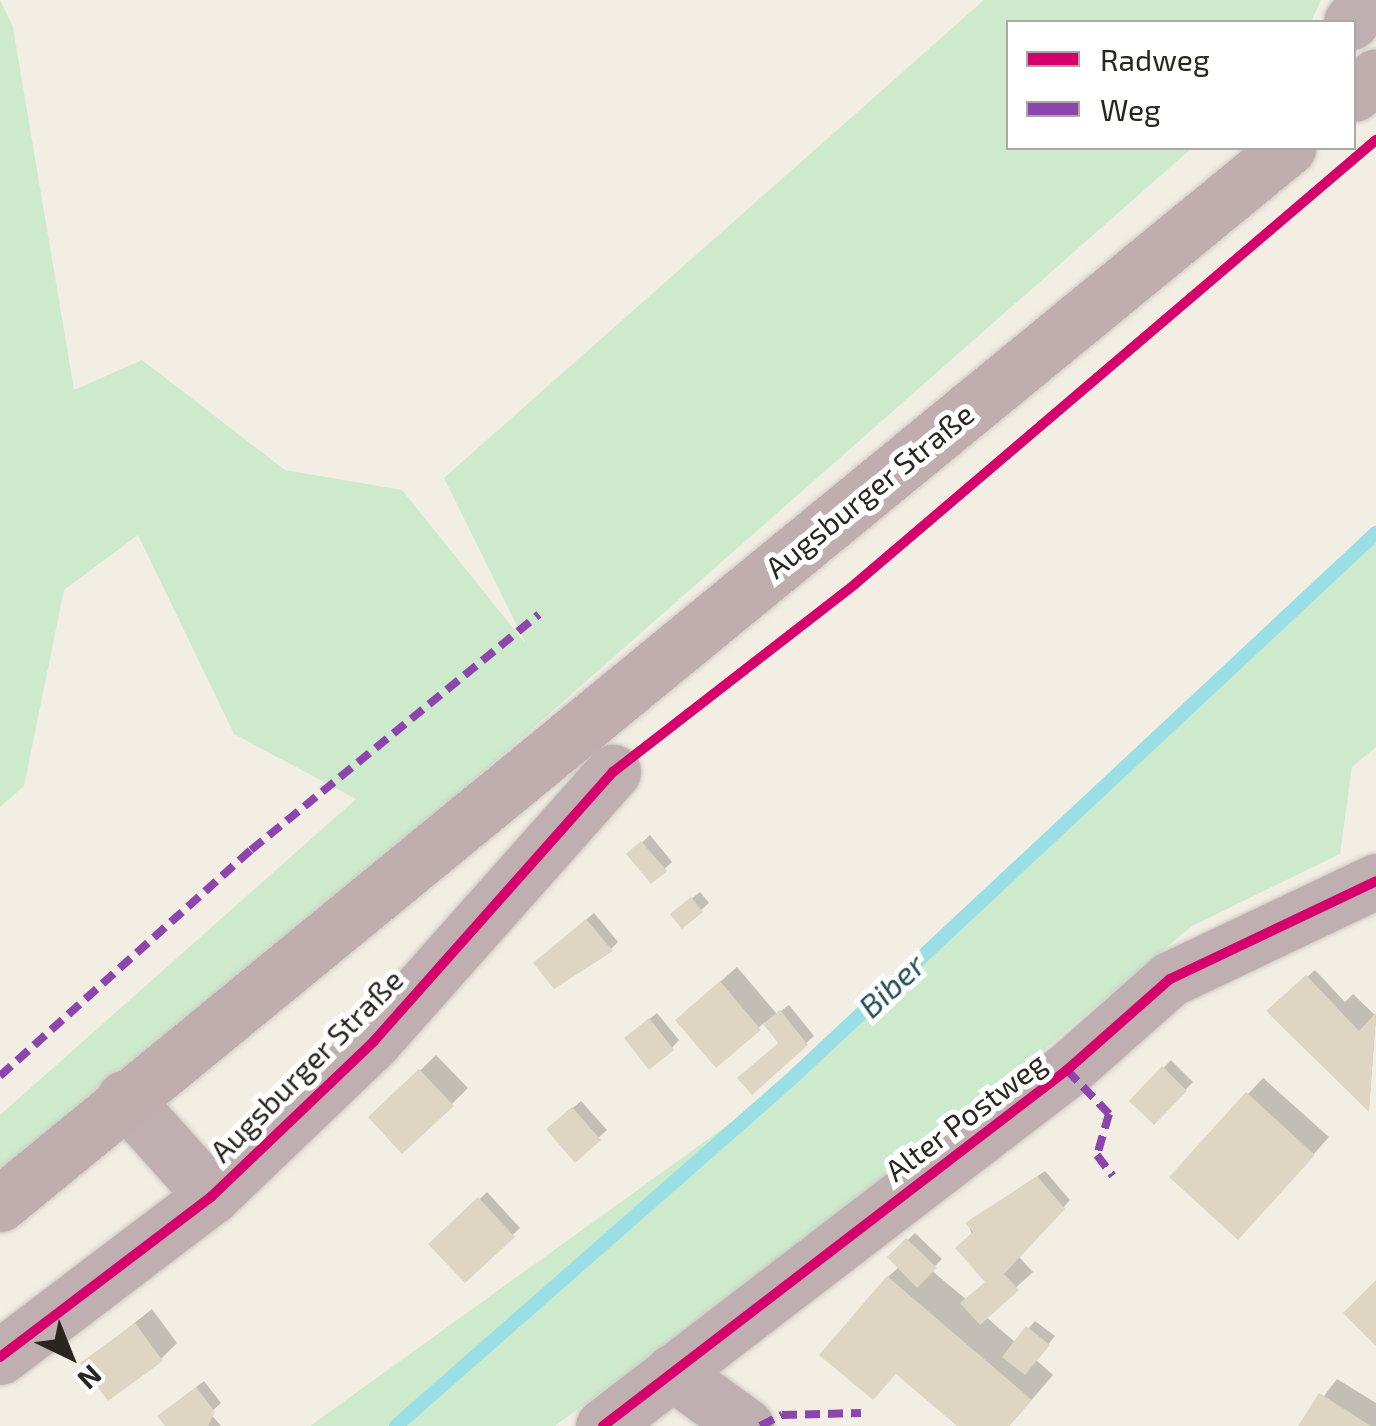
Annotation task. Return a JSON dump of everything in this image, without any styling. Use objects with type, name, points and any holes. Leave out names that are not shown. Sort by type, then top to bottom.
[{"type":"main road","points":[[1356,92],[1376,76]]},
{"type":"main road","name":"Augsburger Straße","points":[[0,1204],[124,1098],[1281,151]]},
{"type":"street","points":[[1352,20],[1368,0]]},
{"type":"street","name":"Augsburger Straße","points":[[0,1356],[212,1196],[374,1040],[613,772]]},
{"type":"street","name":"Alter Postweg","points":[[603,1426],[1067,1070],[1170,979],[1376,880]]},
{"type":"street","name":"Augsburger Straße","points":[[124,1098],[212,1196]]},
{"type":"street","points":[[672,1372],[746,1426]]},
{"type":"green space","points":[[0,0],[13,27],[74,390],[142,360],[285,470],[402,490],[526,644],[444,478],[984,0],[1321,0],[1312,20],[1006,20],[1006,150],[1190,150],[317,918],[0,1175],[0,1115],[356,799],[234,734],[138,535],[64,590],[24,786],[0,807]]},
{"type":"green space","points":[[1376,533],[1376,747],[1352,767],[1340,854],[1192,926],[861,1202],[555,1426],[310,1426],[790,1080]]},
{"type":"building","points":[[641,841],[667,871],[651,884],[626,854]]},
{"type":"building","points":[[691,897],[703,912],[682,929],[670,914]]},
{"type":"building","points":[[586,919],[613,951],[554,989],[533,963]]},
{"type":"building","points":[[1306,975],[1359,1031],[1376,1013],[1369,1112],[1266,1011]]},
{"type":"building","points":[[720,981],[761,1030],[716,1068],[675,1020]]},
{"type":"building","points":[[780,1010],[808,1045],[752,1095],[737,1078],[778,1043],[763,1024]]},
{"type":"building","points":[[649,1018],[674,1050],[649,1070],[624,1038]]},
{"type":"building","points":[[1162,1066],[1187,1091],[1154,1125],[1129,1101]]},
{"type":"building","points":[[419,1069],[454,1106],[402,1154],[368,1117]]},
{"type":"building","points":[[1246,1092],[1315,1155],[1238,1240],[1169,1177]]},
{"type":"building","points":[[572,1107],[601,1140],[575,1163],[546,1129]]},
{"type":"building","points":[[1037,1176],[1065,1209],[1004,1274],[1019,1290],[980,1325],[960,1303],[985,1282],[955,1248],[973,1232],[965,1223]]},
{"type":"building","points":[[478,1197],[515,1237],[465,1283],[428,1244]]},
{"type":"building","points":[[906,1238],[937,1268],[917,1288],[887,1257]]},
{"type":"building","points":[[887,1276],[1032,1400],[1009,1426],[957,1426],[896,1374],[873,1400],[819,1355]]},
{"type":"building","points":[[1376,1280],[1376,1346],[1343,1313]]},
{"type":"building","points":[[135,1323],[163,1361],[108,1401],[80,1363]]},
{"type":"building","points":[[1026,1326],[1050,1345],[1025,1375],[1002,1357]]},
{"type":"building","points":[[196,1387],[215,1412],[208,1426],[165,1426],[157,1416]]},
{"type":"building","points":[[1319,1393],[1371,1426],[1298,1426]]},
{"type":"waterway","name":"Biber","points":[[396,1426],[790,1080],[1376,533]]},
{"type":"marked path","points":[[0,1076],[251,850],[539,614]]},
{"type":"marked path","points":[[1067,1070],[1109,1114],[1097,1155],[1113,1176]]},
{"type":"marked path","points":[[760,1426],[782,1415],[861,1413]]},
{"type":"cycle path","points":[[0,1357],[212,1196],[374,1041],[613,772],[855,584],[1376,140]]},
{"type":"cycle path","points":[[603,1426],[1067,1070],[1170,979],[1376,881]]}]
